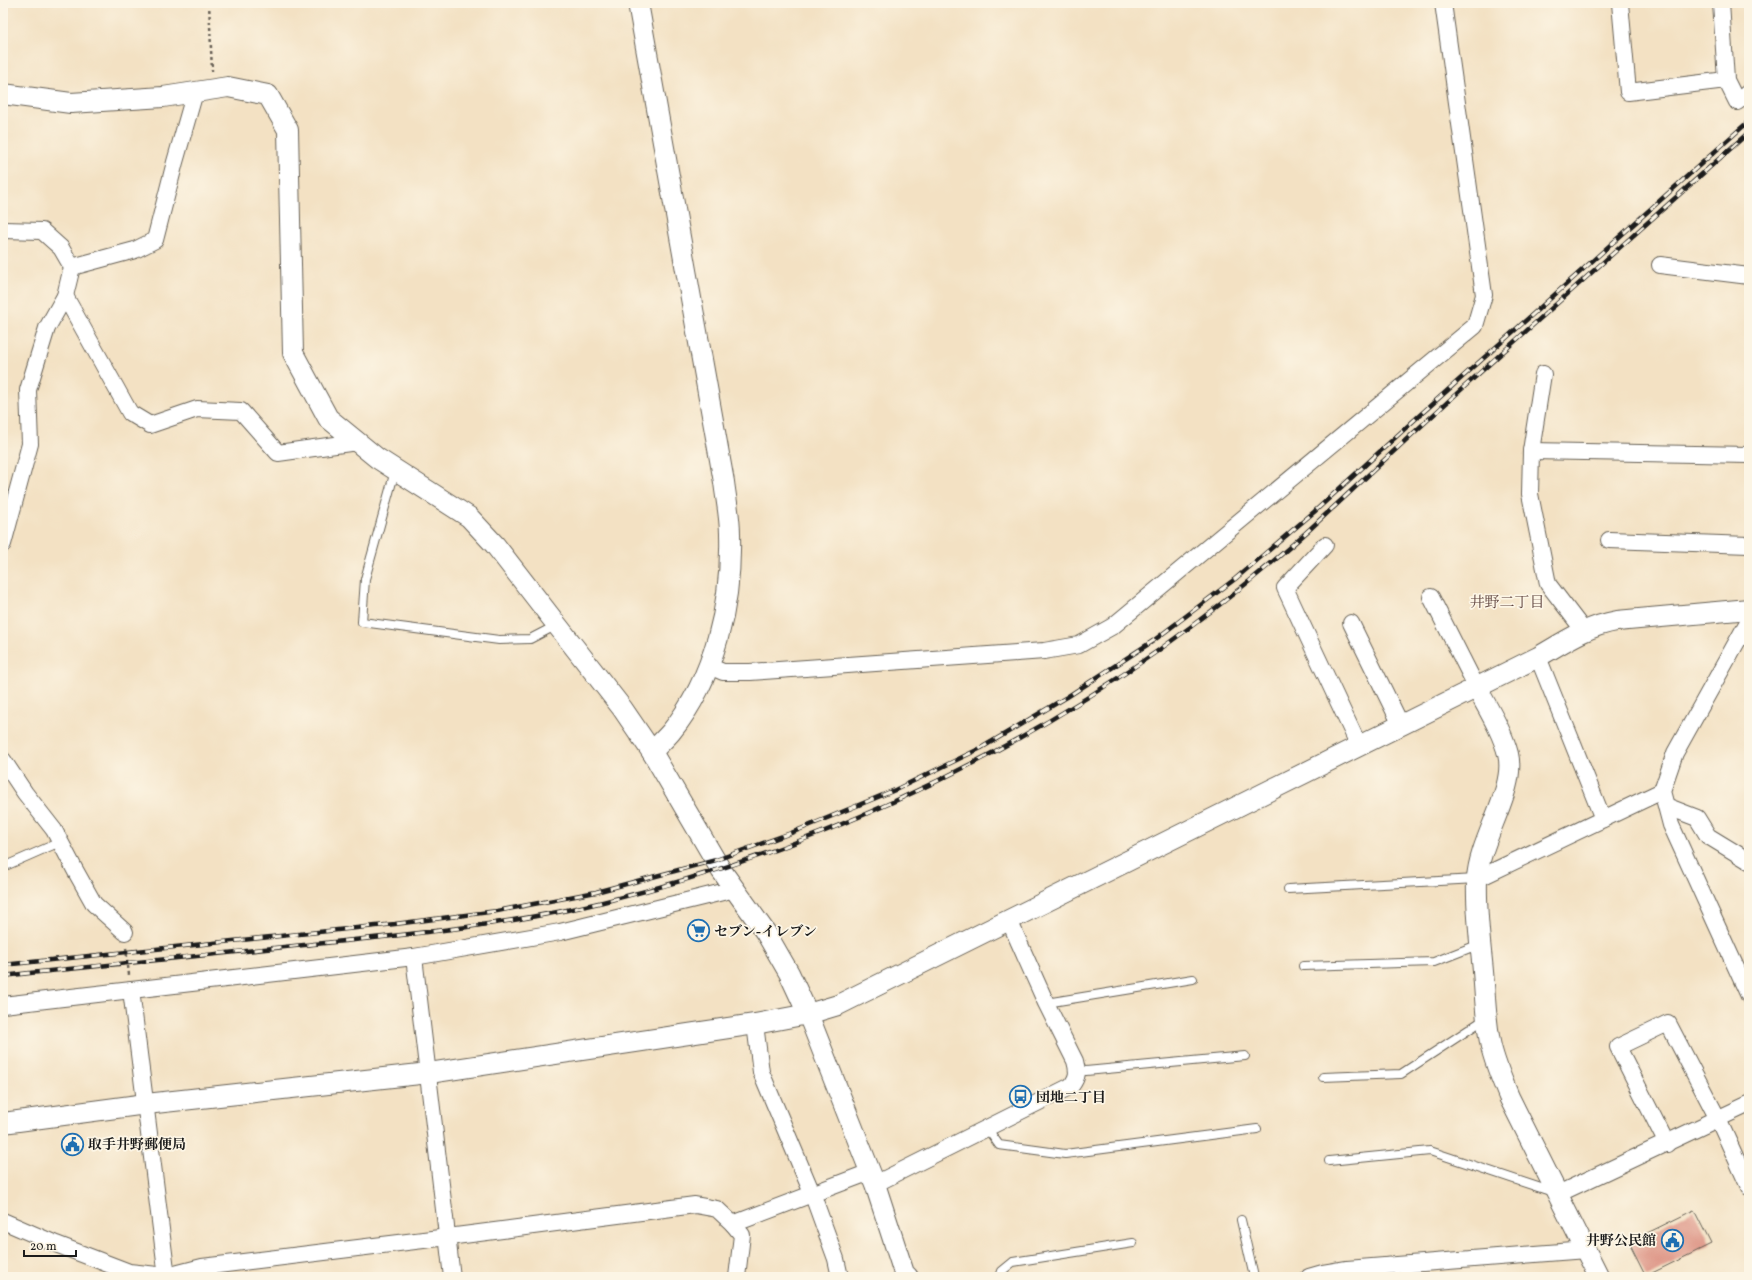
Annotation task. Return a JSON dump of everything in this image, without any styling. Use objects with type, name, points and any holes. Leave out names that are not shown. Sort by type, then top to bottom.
[{"type":"street","points":[[638,3],[724,482],[730,533],[727,585],[721,626],[709,666],[690,706],[671,732],[652,752]]},
{"type":"street","points":[[709,666],[723,672],[750,672],[1044,651],[1079,645],[1113,626],[1475,326],[1484,296],[1443,3]]},
{"type":"street","points":[[1620,3],[1628,92],[1726,80]]},
{"type":"street","points":[[1721,3],[1726,80],[1737,102],[1749,92]]},
{"type":"street","points":[[3,94],[71,103],[163,97],[228,87],[268,95],[288,130],[293,353],[328,418],[377,458],[469,517],[495,545],[622,708],[652,752],[721,870],[766,933],[789,974],[808,1014],[873,1178],[905,1276]]},
{"type":"street","points":[[72,267],[136,250],[155,240],[175,162],[204,91]]},
{"type":"street","points":[[3,230],[42,231],[61,248],[72,267],[65,296],[47,328],[28,390],[30,444],[3,544]]},
{"type":"street","points":[[1660,265],[1749,276]]},
{"type":"street","points":[[65,296],[130,413],[150,425],[197,409],[241,412],[278,453],[358,442]]},
{"type":"street","points":[[1543,374],[1531,451],[1530,494],[1548,584],[1584,631]]},
{"type":"street","points":[[1531,451],[1749,455]]},
{"type":"street","points":[[1609,540],[1749,545]]},
{"type":"street","points":[[1325,545],[1285,588],[1359,746]]},
{"type":"street","points":[[1431,597],[1503,738],[1508,755],[1509,770],[1505,792],[1481,853],[1477,879],[1480,944],[1490,1041],[1497,1068],[1509,1097],[1599,1277]]},
{"type":"street","points":[[3,1124],[146,1104],[429,1073],[755,1024],[808,1014],[838,1005],[1477,688],[1600,624],[1617,621],[1749,609]]},
{"type":"street","points":[[1748,989],[1671,825],[1664,799],[1675,753],[1749,620]]},
{"type":"street","points":[[1351,623],[1401,725]]},
{"type":"street","points":[[1538,657],[1603,819]]},
{"type":"street","points":[[3,760],[25,793],[54,830],[94,904],[124,932]]},
{"type":"street","points":[[1477,879],[1603,819],[1664,799],[1697,818],[1708,836],[1749,861]]},
{"type":"street","points":[[3,1004],[414,957],[560,932],[735,889]]},
{"type":"street","points":[[733,1224],[812,1193],[873,1178],[987,1128],[1071,1086],[1077,1078],[1078,1070],[1075,1061],[1046,1003],[1009,920]]},
{"type":"street","points":[[414,957],[429,1073],[452,1277]]},
{"type":"street","points":[[131,990],[167,1277]]},
{"type":"street","points":[[1667,1144],[1618,1047],[1668,1023],[1718,1119],[1749,1187]]},
{"type":"street","points":[[755,1024],[762,1072],[812,1193],[836,1259],[840,1277]]},
{"type":"street","points":[[1558,1194],[1667,1144],[1749,1104]]},
{"type":"street","points":[[3,1221],[56,1244],[129,1272],[167,1277],[202,1267],[695,1205],[717,1209],[742,1235],[736,1277]]},
{"type":"street","points":[[1309,1277],[1347,1269],[1586,1250]]},
{"type":"lane","points":[[396,470],[365,579],[362,622],[499,640],[530,639],[557,625]]},
{"type":"lane","points":[[3,867],[60,842]]},
{"type":"lane","points":[[1288,889],[1477,879]]},
{"type":"lane","points":[[1302,966],[1434,962],[1480,944]]},
{"type":"lane","points":[[1046,1003],[1192,979]]},
{"type":"lane","points":[[1322,1077],[1401,1074],[1488,1018]]},
{"type":"lane","points":[[1078,1070],[1086,1071],[1245,1056]]},
{"type":"lane","points":[[987,1128],[999,1145],[1065,1154],[1257,1129]]},
{"type":"lane","points":[[1329,1161],[1430,1151],[1558,1194]]},
{"type":"lane","points":[[1241,1220],[1254,1277]]},
{"type":"lane","points":[[1000,1277],[1002,1270],[1013,1262],[1133,1243]]},
{"type":"path","points":[[204,91],[209,3]]},
{"type":"path","points":[[124,932],[131,990]]},
{"type":"building","points":[[1694,1210],[1711,1244],[1646,1276],[1629,1242]]},
{"type":"railway","points":[[3,965],[395,924],[497,911],[596,892],[716,860],[791,833],[895,790],[981,748],[1067,697],[1153,641],[1235,579],[1314,512],[1411,423],[1749,121]]},
{"type":"railway","points":[[3,976],[454,929],[491,924],[566,910],[603,902],[677,882],[750,859],[822,832],[892,802],[961,769],[1029,732],[1095,693],[1202,619],[1243,586],[1304,535],[1460,391],[1749,132]]},
{"type":"place","name":"セブン-イレブン","points":[[698,931]]},
{"type":"place","name":"団地二丁目","points":[[1021,1097]]},
{"type":"place","name":"取手井野郵便局","points":[[73,1144]]},
{"type":"place","name":"井野公民館","points":[[1672,1240]]},
{"type":"district","name":"井野二丁目","points":[[1507,602]]}]
